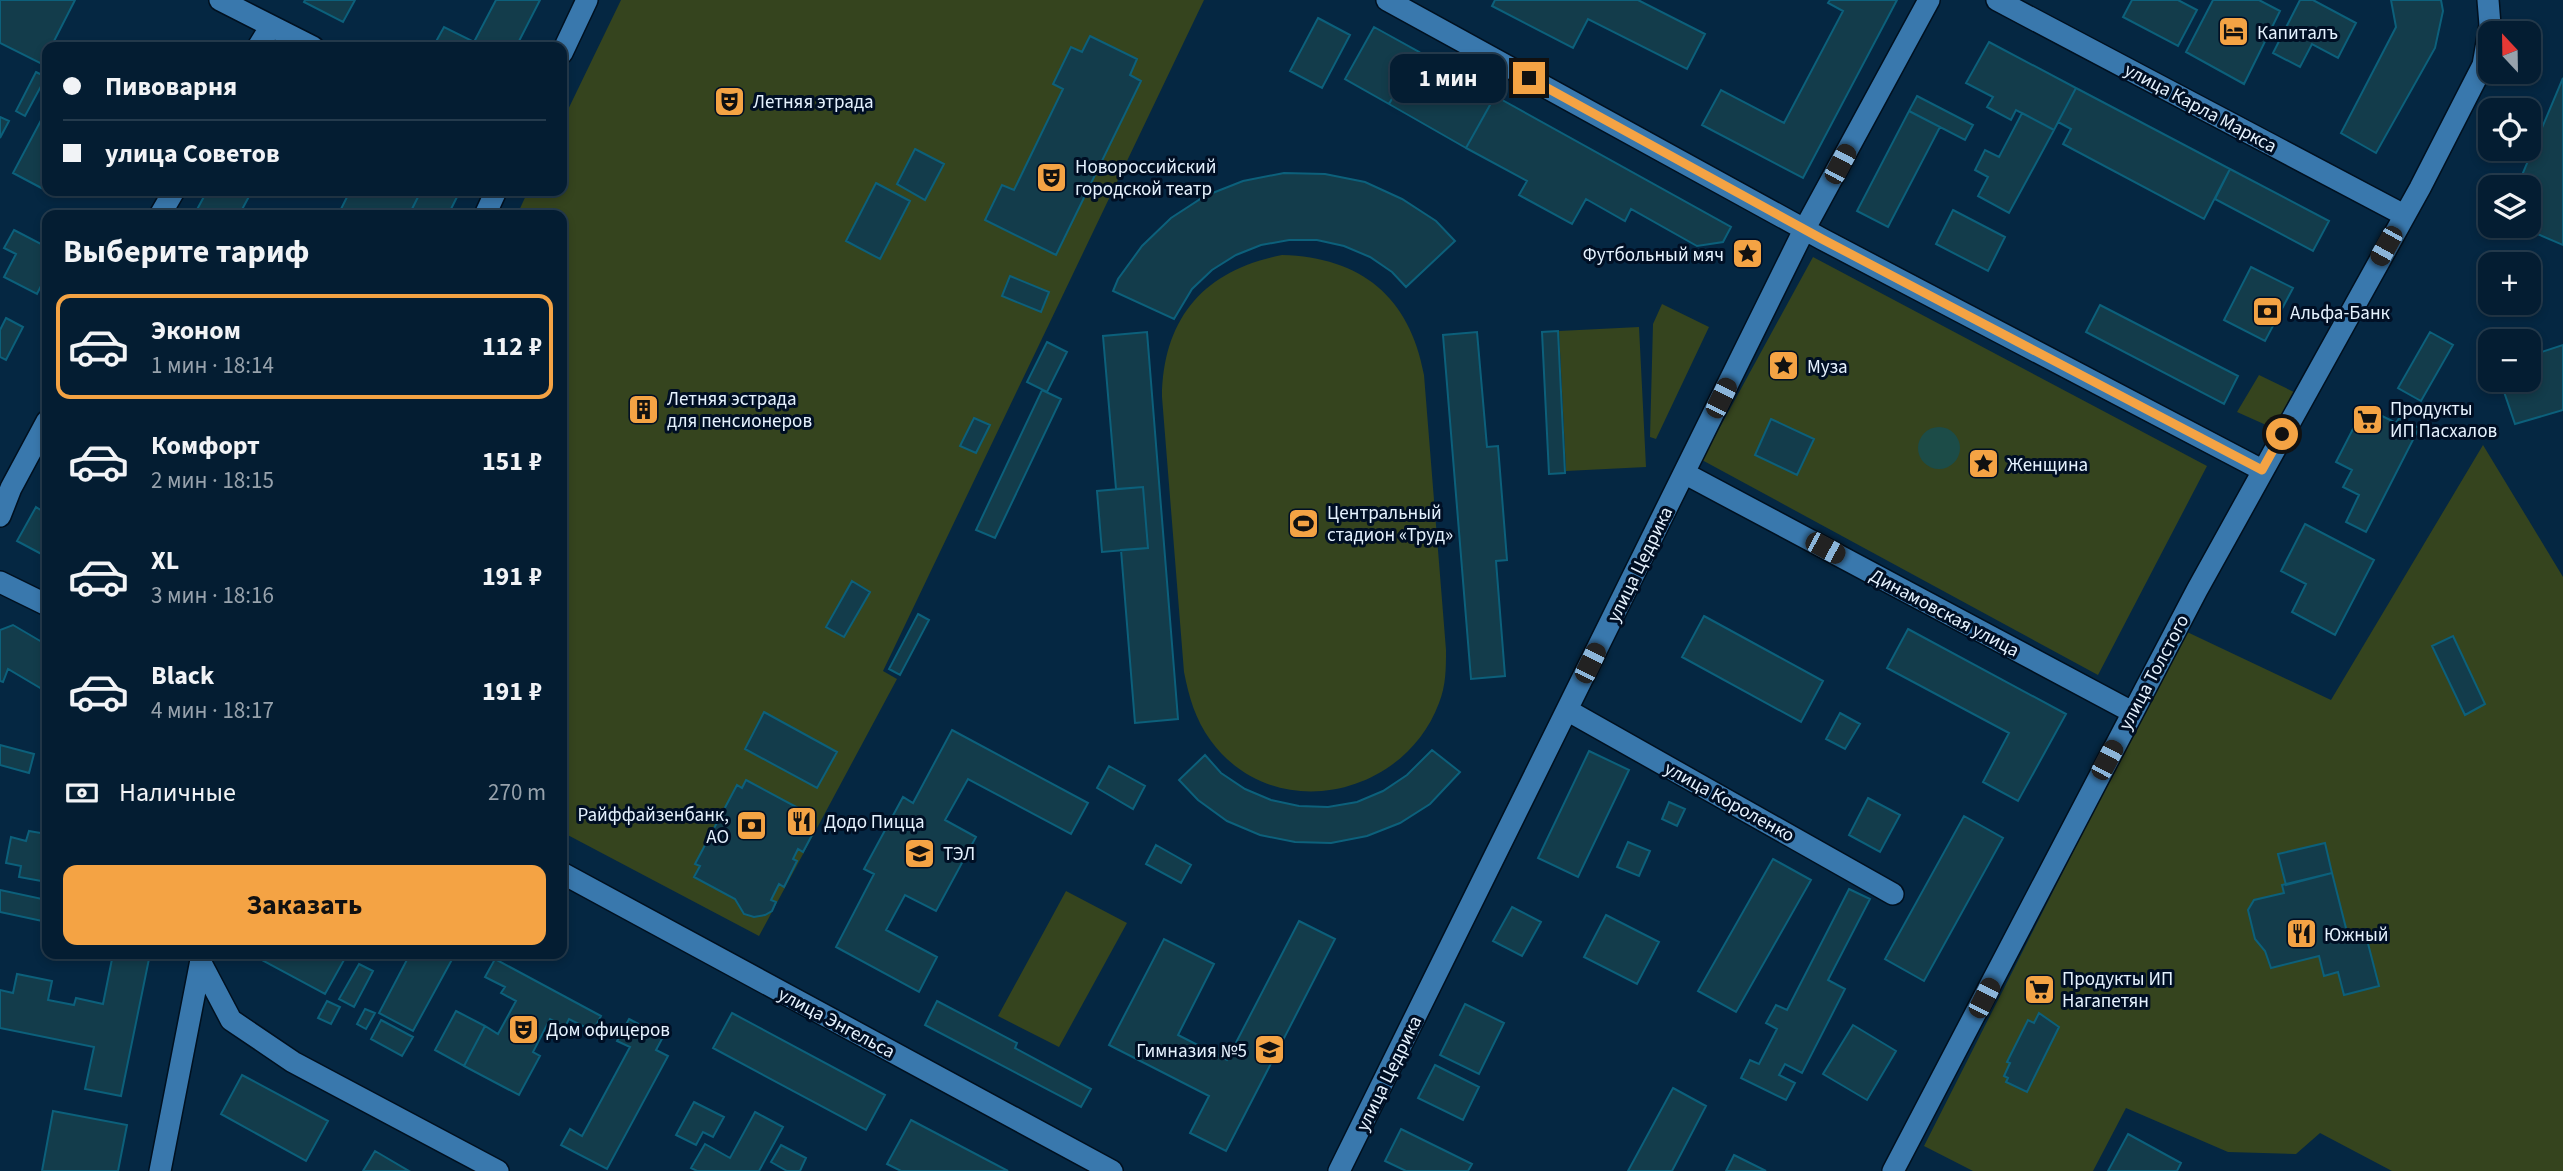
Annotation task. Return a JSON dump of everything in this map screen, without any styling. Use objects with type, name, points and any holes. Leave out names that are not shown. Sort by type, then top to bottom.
[{"type":"street","points":[[220,0],[303,42]]},
{"type":"street","points":[[567,42],[587,0]]},
{"type":"street","points":[[1387,0],[1804,229],[2262,470]]},
{"type":"street","name":"улица Цедрика","points":[[1339,1171],[1804,229],[1929,0]]},
{"type":"street","name":"улица Карла Маркса","points":[[1997,0],[2404,215]]},
{"type":"street","name":"улица Толстого","points":[[1893,1171],[2132,712],[2483,65],[2490,24],[2488,0]]},
{"type":"street","points":[[261,42],[271,26]]},
{"type":"street","points":[[0,516],[11,488],[42,430]]},
{"type":"street","name":"Динамовская улица","points":[[1684,473],[2132,712]]},
{"type":"street","points":[[0,582],[42,603]]},
{"type":"street","name":"улица Короленко","points":[[1567,710],[1893,894]]},
{"type":"street","name":"улица Энгельса","points":[[567,876],[1112,1171]]},
{"type":"street","points":[[160,1171],[202,959]]},
{"type":"street","points":[[202,959],[231,1020],[293,1062],[498,1171]]},
{"type":"shaded area","points":[[621,0],[1204,0],[883,671],[897,679],[759,936],[567,835],[567,210],[519,210],[526,196],[567,196],[567,112]]},
{"type":"shaded area","name":"Центральный стадион «Труд»","points":[[1282,255],[1336,264],[1358,273],[1377,286],[1394,303],[1407,324],[1424,375],[1446,650],[1443,690],[1422,735],[1397,761],[1368,779],[1336,789],[1302,791],[1268,784],[1237,768],[1211,741],[1201,724],[1184,672],[1162,397],[1164,369],[1170,344],[1180,321],[1193,302],[1230,272]]},
{"type":"shaded area","points":[[1813,257],[2207,466],[2098,675],[1702,460]]},
{"type":"shaded area","points":[[1662,304],[1709,327],[1656,439],[1650,437],[1653,324]]},
{"type":"shaded area","points":[[1639,327],[1646,467],[1566,471],[1559,331]]},
{"type":"shaded area","points":[[2259,375],[2296,393],[2275,429],[2237,412]]},
{"type":"shaded area","points":[[1939,427],[1954,433],[1960,448],[1954,463],[1939,469],[1924,463],[1918,448],[1924,433]]},
{"type":"shaded area","points":[[2483,445],[2563,577],[2563,1171],[2392,1171],[2320,1133],[2296,1154],[2228,1152],[2126,1108],[2093,1171],[1973,1171],[1924,1146],[2185,631],[2331,700]]},
{"type":"shaded area","points":[[1066,891],[1127,923],[1059,1047],[998,1016]]},
{"type":"building","points":[[0,0],[75,0],[54,42],[42,42],[42,64],[0,43]]},
{"type":"building","points":[[355,0],[343,22],[304,2]]},
{"type":"building","points":[[496,0],[540,0],[519,42],[474,42]]},
{"type":"building","points":[[1495,0],[1638,0],[1705,34],[1687,69],[1588,19],[1573,48],[1492,6]]},
{"type":"building","points":[[1830,0],[1897,0],[1803,178],[1702,125],[1721,90],[1784,123],[1843,11],[1828,3]]},
{"type":"building","points":[[2132,0],[2178,0],[2197,10],[2178,46],[2123,17]]},
{"type":"building","name":"Капиталъ","points":[[2213,0],[2259,0],[2280,11],[2244,84],[2186,52]]},
{"type":"building","points":[[2300,0],[2313,0],[2356,23],[2338,58],[2312,44],[2300,67],[2273,53]]},
{"type":"building","points":[[2391,0],[2441,0],[2443,11],[2435,48],[2376,153],[2341,133],[2396,27]]},
{"type":"building","points":[[1318,18],[1350,35],[1322,88],[1290,71]]},
{"type":"building","points":[[444,27],[474,42],[436,42]]},
{"type":"building","points":[[1374,27],[1419,52],[1389,104],[1345,79]]},
{"type":"building","points":[[1090,36],[1137,59],[1130,75],[1141,81],[1056,255],[985,220],[1002,185],[1014,190],[1063,89],[1053,84],[1071,47],[1082,52]]},
{"type":"building","points":[[1989,42],[2076,88],[2054,130],[2016,110],[2011,120],[1987,107],[1993,97],[1966,83]]},
{"type":"building","points":[[1419,52],[1495,96],[1466,148],[1389,104]]},
{"type":"building","points":[[36,72],[42,75],[42,84],[25,116],[16,111]]},
{"type":"building","points":[[2563,78],[2563,245],[2541,236],[2541,175],[2522,175],[2528,161],[2541,161],[2541,130]]},
{"type":"building","points":[[2076,88],[2230,169],[2204,219],[2063,144],[2071,129],[2058,122]]},
{"type":"building","points":[[1495,96],[1731,227],[1723,242],[1697,246],[1631,209],[1625,221],[1586,199],[1572,224],[1519,195],[1527,181],[1466,148]]},
{"type":"building","points":[[1917,96],[1973,125],[1965,140],[1909,111]]},
{"type":"building","points":[[1909,111],[1940,127],[1888,227],[1857,211]]},
{"type":"building","points":[[2022,113],[2054,130],[2009,213],[1978,196],[1988,177],[1975,170],[1985,150],[1999,157]]},
{"type":"building","points":[[0,117],[9,121],[0,138]]},
{"type":"building","points":[[42,118],[42,188],[13,173]]},
{"type":"building","points":[[915,149],[944,164],[925,200],[897,184]]},
{"type":"building","points":[[2230,169],[2329,221],[2313,251],[2215,199]]},
{"type":"building","points":[[1284,173],[1325,174],[1365,182],[1402,199],[1436,221],[1455,241],[1406,287],[1392,272],[1370,257],[1344,246],[1317,240],[1289,240],[1261,245],[1236,255],[1212,270],[1192,289],[1174,319],[1113,291],[1118,279],[1142,246],[1171,218],[1205,196],[1243,181]]},
{"type":"building","points":[[876,183],[910,201],[880,259],[846,241]]},
{"type":"building","points":[[204,196],[249,196],[242,210],[197,210]]},
{"type":"building","points":[[348,196],[418,196],[412,210],[340,210]]},
{"type":"building","points":[[418,196],[458,196],[450,210],[412,210]]},
{"type":"building","points":[[1953,210],[2005,237],[1988,271],[1936,244]]},
{"type":"building","points":[[14,230],[42,244],[42,284],[37,294],[4,277],[16,254],[4,248]]},
{"type":"building","points":[[2251,267],[2293,288],[2265,341],[2224,320]]},
{"type":"building","points":[[1010,276],[1049,292],[1041,312],[1002,296]]},
{"type":"building","points":[[2100,305],[2238,376],[2224,404],[2086,332]]},
{"type":"building","points":[[6,318],[23,327],[6,360],[0,357],[0,330]]},
{"type":"building","points":[[1558,331],[1565,473],[1549,474],[1542,332]]},
{"type":"building","points":[[1147,332],[1178,719],[1135,723],[1121,550],[1148,548],[1143,487],[1116,489],[1103,336]]},
{"type":"building","points":[[1477,332],[1487,447],[1498,446],[1507,560],[1496,561],[1505,676],[1471,679],[1443,335]]},
{"type":"building","points":[[2430,332],[2453,345],[2421,401],[2398,388]]},
{"type":"building","points":[[1047,342],[1067,352],[1047,392],[1027,382]]},
{"type":"building","points":[[2563,345],[2563,410],[2515,424],[2504,392],[2541,392],[2541,352]]},
{"type":"building","points":[[1042,390],[1061,399],[995,538],[976,530]]},
{"type":"building","name":"Летняя эстрада для пенсионеров","points":[[651,396],[654,420],[646,422],[636,415],[634,406],[639,399]]},
{"type":"building","points":[[2368,409],[2396,423],[2399,418],[2419,428],[2366,532],[2346,522],[2359,495],[2343,487],[2352,470],[2336,462],[2355,425],[2359,427]]},
{"type":"building","points":[[974,418],[990,425],[976,453],[960,446]]},
{"type":"building","points":[[1771,419],[1814,439],[1797,475],[1755,455]]},
{"type":"building","points":[[1143,487],[1148,548],[1102,552],[1097,491]]},
{"type":"building","points":[[36,507],[42,511],[42,554],[17,541]]},
{"type":"building","points":[[2305,524],[2374,560],[2335,635],[2292,612],[2306,584],[2281,571]]},
{"type":"building","points":[[852,581],[870,592],[844,637],[826,627]]},
{"type":"building","points":[[918,614],[929,620],[900,675],[889,669]]},
{"type":"building","points":[[1704,616],[1823,681],[1801,722],[1682,657]]},
{"type":"building","points":[[13,625],[42,642],[42,689],[8,669],[3,682],[0,681],[0,630]]},
{"type":"building","points":[[1908,629],[2066,714],[2018,801],[1983,782],[2009,733],[1887,668]]},
{"type":"building","points":[[2453,636],[2485,704],[2465,715],[2432,646]]},
{"type":"building","points":[[764,712],[837,752],[817,788],[745,749]]},
{"type":"building","points":[[1840,713],[1860,724],[1845,749],[1826,739]]},
{"type":"building","name":"ТЭЛ","points":[[952,730],[1088,803],[1071,834],[968,779],[945,820],[976,837],[936,911],[905,895],[886,930],[937,957],[919,992],[836,947],[874,874],[864,869],[903,797],[913,803]]},
{"type":"building","points":[[0,745],[34,754],[29,773],[0,765]]},
{"type":"building","points":[[1432,750],[1460,772],[1430,804],[1400,823],[1367,836],[1331,843],[1295,842],[1260,835],[1227,821],[1198,800],[1179,780],[1205,755],[1221,773],[1245,789],[1271,800],[1299,806],[1328,807],[1357,802],[1383,791],[1407,775]]},
{"type":"building","points":[[1589,751],[1629,770],[1578,877],[1538,858]]},
{"type":"building","points":[[1109,766],[1145,786],[1133,809],[1097,788]]},
{"type":"building","points":[[746,780],[815,817],[807,832],[812,835],[803,852],[798,849],[793,859],[797,861],[784,887],[779,884],[771,900],[776,902],[772,911],[754,917],[744,914],[735,899],[694,877],[700,866],[695,864],[737,785],[742,788]]},
{"type":"building","points":[[1868,798],[1900,815],[1880,852],[1849,835]]},
{"type":"building","points":[[1669,802],[1685,809],[1677,826],[1662,819]]},
{"type":"building","points":[[1964,816],[2003,838],[1924,981],[1885,959]]},
{"type":"building","points":[[29,831],[42,833],[42,881],[19,877],[21,866],[6,863],[11,837],[26,841]]},
{"type":"building","points":[[1628,842],[1650,851],[1639,876],[1617,867]]},
{"type":"building","points":[[2325,843],[2332,873],[2286,885],[2278,854]]},
{"type":"building","points":[[1156,845],[1191,865],[1181,883],[1146,864]]},
{"type":"building","points":[[1773,859],[1811,880],[1736,1012],[1698,991]]},
{"type":"building","name":"Южный","points":[[2332,873],[2348,936],[2365,932],[2379,986],[2344,995],[2338,972],[2324,976],[2319,956],[2271,968],[2265,951],[2255,939],[2248,910],[2254,900],[2284,893],[2282,885]]},
{"type":"building","points":[[1849,889],[1870,899],[1828,980],[1845,989],[1802,1073],[1785,1064],[1779,1075],[1795,1083],[1786,1100],[1741,1078],[1750,1060],[1759,1064],[1777,1029],[1766,1023],[1776,1005],[1787,1010]]},
{"type":"building","points":[[0,890],[42,899],[42,921],[0,912]]},
{"type":"building","points":[[1512,907],[1541,922],[1522,956],[1493,941]]},
{"type":"building","points":[[1606,915],[1659,942],[1637,984],[1584,957]]},
{"type":"building","points":[[1299,921],[1335,939],[1226,1151],[1190,1133],[1209,1096],[1109,1045],[1164,939],[1214,964],[1178,1035],[1227,1060]]},
{"type":"building","points":[[112,959],[149,959],[121,1096],[85,1089],[94,1047],[0,1028],[0,990],[13,993],[17,974],[52,981],[48,1000],[74,1005],[76,998],[103,1004]]},
{"type":"building","points":[[260,959],[344,960],[325,994]]},
{"type":"building","points":[[407,959],[452,959],[413,1031],[379,1013]]},
{"type":"building","name":"Дом офицеров","points":[[495,959],[601,1016],[593,1031],[569,1019],[565,1027],[550,1019],[533,1052],[540,1056],[519,1095],[464,1066],[485,1026],[498,1034],[516,1001],[501,993],[505,987],[485,977]]},
{"type":"building","points":[[359,964],[373,971],[354,1007],[339,999]]},
{"type":"building","points":[[327,1001],[340,1007],[331,1024],[318,1018]]},
{"type":"building","points":[[937,1001],[1017,1043],[1015,1048],[1091,1089],[1081,1107],[925,1025]]},
{"type":"building","points":[[1465,1004],[1504,1023],[1479,1074],[1440,1055]]},
{"type":"building","points":[[365,1009],[375,1013],[366,1029],[357,1024]]},
{"type":"building","points":[[456,1011],[485,1026],[464,1066],[435,1050]]},
{"type":"building","points":[[732,1013],[885,1095],[866,1130],[713,1048]]},
{"type":"building","points":[[2039,1013],[2059,1027],[2027,1092],[2006,1082],[2008,1078],[2004,1076],[2010,1063],[2007,1062],[2028,1020],[2034,1023]]},
{"type":"building","points":[[629,1019],[663,1037],[656,1050],[668,1056],[607,1169],[561,1145],[570,1129],[582,1136],[630,1047],[617,1041]]},
{"type":"building","points":[[381,1020],[413,1037],[402,1056],[371,1039]]},
{"type":"building","points":[[1853,1025],[1896,1051],[1867,1100],[1823,1074]]},
{"type":"building","points":[[1435,1065],[1479,1087],[1463,1120],[1418,1098]]},
{"type":"building","points":[[242,1075],[328,1121],[306,1161],[221,1114]]},
{"type":"building","points":[[1673,1088],[1706,1106],[1672,1171],[1628,1171]]},
{"type":"building","points":[[694,1102],[724,1117],[713,1137],[703,1132],[696,1145],[676,1135]]},
{"type":"building","points":[[53,1111],[127,1125],[118,1171],[42,1171]]},
{"type":"building","points":[[755,1112],[783,1127],[759,1171],[697,1171],[691,1168],[705,1144],[730,1158]]},
{"type":"building","points":[[911,1120],[1008,1171],[901,1171],[887,1164]]},
{"type":"building","points":[[1401,1129],[1472,1164],[1468,1171],[1406,1171],[1385,1161]]},
{"type":"building","points":[[2128,1134],[2181,1163],[2177,1171],[2108,1171]]},
{"type":"building","points":[[781,1145],[806,1158],[800,1171],[787,1171],[771,1162]]},
{"type":"building","points":[[375,1151],[409,1171],[363,1171]]},
{"type":"building","points":[[1734,1155],[1766,1171],[1726,1171]]},
{"type":"place","name":"Капиталъ","points":[[2234,32]]},
{"type":"place","name":"Летняя этрада","points":[[730,101]]},
{"type":"place","name":"Новороссийский городской театр","points":[[1052,177]]},
{"type":"place","name":"Футбольный мяч","points":[[1747,254]]},
{"type":"place","name":"Альфа-Банк","points":[[2267,312]]},
{"type":"place","name":"Муза","points":[[1784,366]]},
{"type":"place","name":"Летняя эстрада для пенсионеров","points":[[644,409]]},
{"type":"place","name":"Продукты ИП Пасхалов","points":[[2367,419]]},
{"type":"place","name":"Женщина","points":[[1984,464]]},
{"type":"place","name":"Центральный стадион «Труд»","points":[[1304,523]]},
{"type":"place","name":"Додо Пицца","points":[[801,821]]},
{"type":"place","name":"Райффайзенбанк, АО","points":[[752,825]]},
{"type":"place","name":"ТЭЛ","points":[[920,853]]},
{"type":"place","name":"Южный","points":[[2301,934]]},
{"type":"place","name":"Продукты ИП Нагапетян","points":[[2039,989]]},
{"type":"place","name":"Дом офицеров","points":[[523,1029]]},
{"type":"place","name":"Гимназия №5","points":[[1270,1050]]},
{"type":"route","points":[[1529,78],[1822,239],[2262,470],[2282,434]]}]
